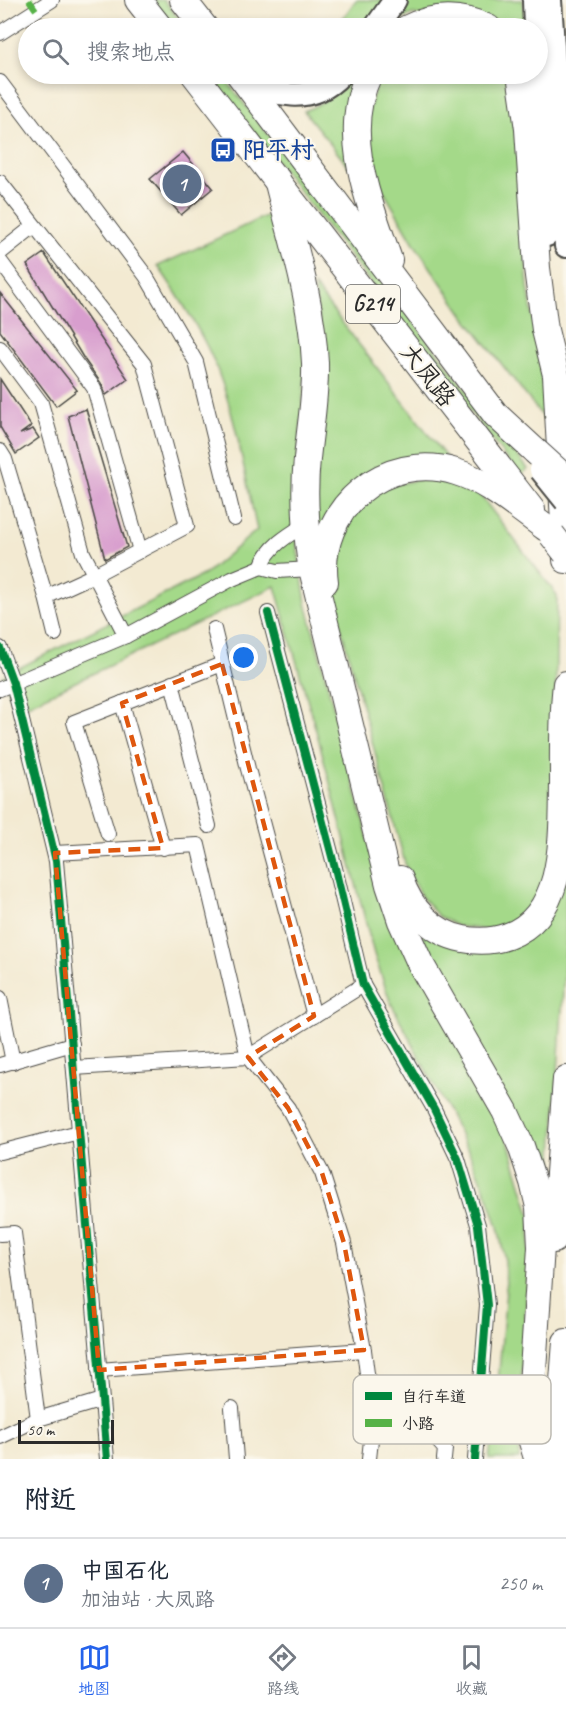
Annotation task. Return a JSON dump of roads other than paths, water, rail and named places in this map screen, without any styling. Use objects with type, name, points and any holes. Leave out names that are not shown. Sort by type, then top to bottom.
[{"type":"highway","points":[[138,0],[152,18]]},
{"type":"highway","points":[[183,0],[197,18]]},
{"type":"highway","name":"大凤路","points":[[202,84],[555,538]]},
{"type":"highway","name":"大凤路","points":[[248,84],[495,415],[538,461],[566,479]]},
{"type":"highway","points":[[365,84],[357,114],[358,152],[370,202],[396,280]]},
{"type":"highway","points":[[521,84],[528,129],[538,278],[545,330],[556,375],[566,560]]},
{"type":"highway","points":[[277,179],[301,270],[313,340],[314,389],[306,471],[306,524],[311,569],[394,903],[430,983],[508,1117],[526,1158],[535,1189],[541,1246],[533,1375]]},
{"type":"highway","points":[[555,538],[472,478],[447,469],[418,468],[384,476],[356,494],[338,517],[328,541],[325,563],[327,590],[398,872],[418,912],[432,926],[470,940],[506,937],[532,922],[549,899],[556,878],[561,846],[566,684]]},
{"type":"highway","points":[[549,1375],[566,1079]]},
{"type":"highway","points":[[551,1427],[565,1362],[566,1342]]},
{"type":"highway","points":[[536,1444],[544,1459]]},
{"type":"highway","points":[[544,1459],[545,1444]]},
{"type":"highway","points":[[544,1459],[547,1444]]},
{"type":"main road","points":[[382,18],[395,0]]},
{"type":"main road","points":[[534,0],[535,18]]},
{"type":"main road","points":[[550,0],[566,246]]},
{"type":"main road","points":[[256,84],[266,90],[295,96],[320,90],[328,84]]},
{"type":"main road","points":[[538,84],[556,375]]},
{"type":"main road","points":[[538,461],[566,501]]},
{"type":"street","points":[[24,18],[52,0]]},
{"type":"street","points":[[0,33],[18,22]]},
{"type":"street","points":[[0,82],[146,276],[196,362],[234,519]]},
{"type":"street","points":[[0,182],[144,364],[187,526],[94,575],[46,597]]},
{"type":"street","points":[[0,253],[33,226]]},
{"type":"street","points":[[0,261],[93,388],[140,551]]},
{"type":"street","points":[[0,348],[42,403],[83,553],[126,636]]},
{"type":"street","points":[[0,452],[5,459],[55,634]]},
{"type":"street","points":[[261,567],[271,550],[306,524]]},
{"type":"street","points":[[6,686],[126,636],[232,579],[261,567],[277,571],[311,569]]},
{"type":"street","points":[[268,613],[335,868],[363,985],[434,1110],[458,1159],[478,1225],[487,1305],[482,1375]]},
{"type":"street","points":[[214,629],[314,1016]]},
{"type":"street","points":[[0,648],[6,686],[55,853],[107,1459]]},
{"type":"street","points":[[108,834],[74,722],[222,664]]},
{"type":"street","points":[[172,683],[209,826]]},
{"type":"street","points":[[122,703],[163,848]]},
{"type":"street","points":[[55,853],[198,845],[248,1057],[288,1108],[322,1173],[344,1243],[367,1375]]},
{"type":"street","points":[[74,1068],[248,1057],[363,985]]},
{"type":"street","points":[[0,999],[6,1063],[72,1044]]},
{"type":"street","points":[[0,1152],[79,1132]]},
{"type":"street","points":[[0,1234],[14,1233],[38,1419]]},
{"type":"street","points":[[99,1370],[364,1350]]},
{"type":"street","points":[[0,1437],[38,1419],[102,1400]]},
{"type":"street","points":[[232,1407],[236,1459]]},
{"type":"street","points":[[369,1459],[371,1444]]},
{"type":"street","points":[[441,1444],[445,1449],[444,1459]]},
{"type":"street","points":[[475,1459],[476,1444]]},
{"type":"place","name":"阳平村","points":[[223,150]]},
{"type":"place","name":"中国石化","points":[[182,184]]}]
